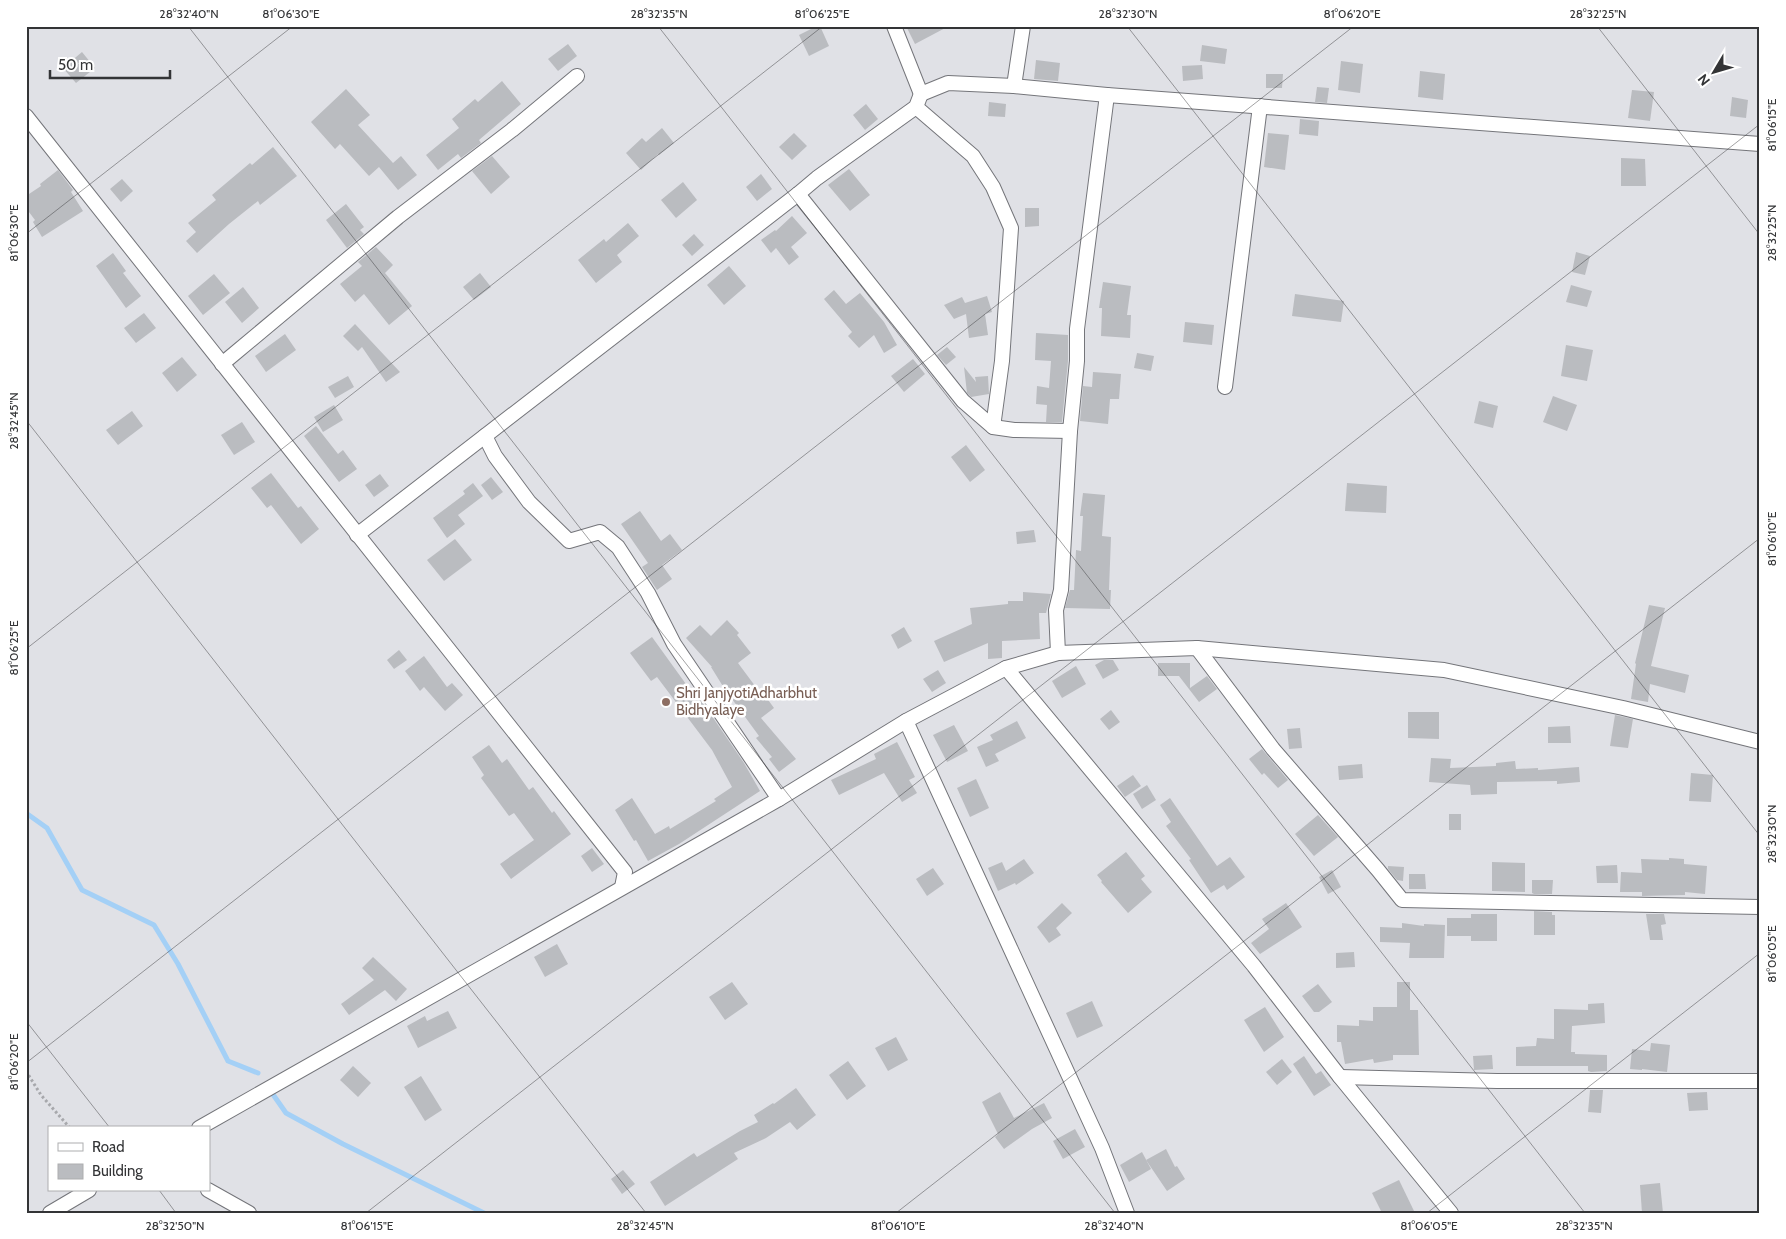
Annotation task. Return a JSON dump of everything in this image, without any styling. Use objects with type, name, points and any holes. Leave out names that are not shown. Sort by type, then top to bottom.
[{"type":"street","points":[[894,26],[919,101],[973,156],[993,187],[1011,228],[1002,361],[993,427]]},
{"type":"street","points":[[1014,86],[1023,26]]},
{"type":"street","points":[[222,364],[398,217],[512,130],[577,76]]},
{"type":"street","points":[[357,535],[817,178],[919,101],[948,83],[1014,86],[1107,95],[1760,144]]},
{"type":"street","points":[[1058,653],[1056,610],[1061,590],[1078,329],[1107,95]]},
{"type":"street","points":[[1225,387],[1260,106]]},
{"type":"street","points":[[26,116],[625,872],[622,887]]},
{"type":"street","points":[[798,194],[963,401],[993,427],[1014,430],[1070,430]]},
{"type":"street","points":[[485,436],[496,456],[529,502],[569,541],[600,532],[618,547],[648,593],[674,644],[779,799]]},
{"type":"street","points":[[1197,648],[1273,749],[1402,900],[1760,907]]},
{"type":"street","points":[[203,1126],[779,799],[906,720],[1006,668],[1058,653],[1197,648],[1444,670],[1623,708],[1760,742]]},
{"type":"street","points":[[1006,668],[1254,966],[1340,1078],[1451,1213]]},
{"type":"street","points":[[906,720],[1102,1148],[1127,1213]]},
{"type":"street","points":[[1340,1078],[1497,1081],[1760,1081]]},
{"type":"street","points":[[210,1191],[250,1213]]},
{"type":"street","points":[[50,1213],[87,1192]]},
{"type":"path","points":[[26,1072],[41,1095],[68,1126]]},
{"type":"building","points":[[820,26],[829,46],[809,56],[799,35]]},
{"type":"building","points":[[906,26],[949,26],[915,44]]},
{"type":"building","points":[[568,44],[577,56],[558,71],[548,59]]},
{"type":"building","points":[[1202,45],[1227,49],[1225,64],[1200,61]]},
{"type":"building","points":[[82,52],[95,68],[76,83],[63,68]]},
{"type":"building","points":[[1036,60],[1060,63],[1058,81],[1034,79]]},
{"type":"building","points":[[1341,61],[1363,64],[1360,93],[1338,90]]},
{"type":"building","points":[[1202,65],[1203,79],[1183,81],[1182,66]]},
{"type":"building","points":[[1420,71],[1445,74],[1443,100],[1418,97]]},
{"type":"building","points":[[1266,74],[1283,74],[1282,88],[1266,88]]},
{"type":"building","points":[[502,81],[521,104],[479,140],[481,143],[461,158],[458,154],[438,170],[426,155],[459,128],[452,119],[475,99],[478,102]]},
{"type":"building","points":[[1317,87],[1329,88],[1327,103],[1315,102]]},
{"type":"building","points":[[346,89],[370,115],[358,125],[393,163],[401,156],[417,175],[398,190],[379,167],[369,176],[340,144],[335,149],[311,122]]},
{"type":"building","points":[[1632,90],[1654,92],[1650,121],[1628,118]]},
{"type":"building","points":[[1732,97],[1748,100],[1746,118],[1730,116]]},
{"type":"building","points":[[989,102],[1006,104],[1005,117],[988,116]]},
{"type":"building","points":[[866,104],[878,119],[865,130],[853,115]]},
{"type":"building","points":[[1300,119],[1319,121],[1318,136],[1299,134]]},
{"type":"building","points":[[662,128],[674,143],[658,154],[641,170],[626,153],[642,138],[646,142]]},
{"type":"building","points":[[794,133],[807,146],[792,160],[779,147]]},
{"type":"building","points":[[1268,133],[1289,135],[1285,170],[1264,167]]},
{"type":"building","points":[[273,147],[297,176],[260,205],[258,201],[197,253],[186,241],[196,232],[188,223],[216,200],[212,195],[250,163],[252,165]]},
{"type":"building","points":[[492,156],[510,177],[491,194],[472,171]]},
{"type":"building","points":[[1621,158],[1645,159],[1646,186],[1621,186]]},
{"type":"building","points":[[849,169],[870,195],[850,211],[828,185]]},
{"type":"building","points":[[58,170],[73,190],[71,192],[83,211],[42,237],[33,222],[35,220],[26,208],[26,196],[41,186],[40,184]]},
{"type":"building","points":[[761,174],[772,189],[757,201],[746,187]]},
{"type":"building","points":[[122,179],[133,191],[121,202],[110,189]]},
{"type":"building","points":[[683,182],[697,200],[676,218],[661,200]]},
{"type":"building","points":[[346,204],[364,227],[360,230],[364,234],[347,248],[326,220]]},
{"type":"building","points":[[1025,208],[1039,208],[1039,226],[1025,227]]},
{"type":"building","points":[[792,216],[807,233],[791,247],[799,257],[789,265],[776,248],[771,253],[761,240],[776,231]]},
{"type":"building","points":[[628,223],[639,236],[617,255],[622,262],[596,283],[578,260],[604,239],[606,242]]},
{"type":"building","points":[[694,234],[704,245],[692,256],[682,245]]},
{"type":"building","points":[[376,247],[393,265],[385,273],[412,306],[389,325],[364,294],[355,302],[340,284],[362,266],[358,262]]},
{"type":"building","points":[[1576,252],[1590,256],[1585,275],[1572,272]]},
{"type":"building","points":[[113,253],[126,271],[123,273],[141,296],[126,308],[96,266]]},
{"type":"building","points":[[729,266],[746,286],[724,305],[707,285]]},
{"type":"building","points":[[480,273],[491,287],[474,300],[463,287]]},
{"type":"building","points":[[214,274],[230,293],[203,315],[188,296]]},
{"type":"building","points":[[1103,282],[1131,286],[1127,315],[1131,315],[1130,338],[1101,336],[1102,308],[1099,308]]},
{"type":"building","points":[[1571,285],[1592,291],[1587,307],[1566,302]]},
{"type":"building","points":[[243,287],[259,308],[242,323],[225,302]]},
{"type":"building","points":[[834,290],[846,304],[860,293],[884,322],[897,345],[884,353],[874,335],[859,348],[848,336],[852,332],[824,299]]},
{"type":"building","points":[[1295,294],[1344,301],[1341,322],[1292,316]]},
{"type":"building","points":[[987,296],[992,312],[985,314],[988,335],[969,338],[966,314],[954,319],[944,305],[962,297],[965,303]]},
{"type":"building","points":[[144,313],[156,328],[136,343],[124,328]]},
{"type":"building","points":[[1185,322],[1214,325],[1212,345],[1183,342]]},
{"type":"building","points":[[355,324],[400,372],[386,382],[362,347],[358,351],[343,336]]},
{"type":"building","points":[[1036,333],[1068,335],[1068,361],[1062,422],[1046,422],[1047,405],[1036,404],[1037,386],[1049,388],[1051,361],[1035,360]]},
{"type":"building","points":[[285,334],[296,350],[266,372],[255,356]]},
{"type":"building","points":[[1566,345],[1593,350],[1587,381],[1561,376]]},
{"type":"building","points":[[947,347],[956,357],[946,365],[937,355]]},
{"type":"building","points":[[1137,353],[1154,356],[1151,371],[1134,368]]},
{"type":"building","points":[[182,357],[197,375],[177,392],[162,373]]},
{"type":"building","points":[[913,359],[925,374],[904,392],[891,376]]},
{"type":"building","points":[[964,367],[976,382],[975,377],[988,376],[989,394],[971,397],[967,393]]},
{"type":"building","points":[[1093,372],[1121,374],[1119,399],[1110,399],[1108,424],[1080,421],[1083,386],[1092,387]]},
{"type":"building","points":[[348,376],[354,387],[335,398],[328,387]]},
{"type":"building","points":[[1553,396],[1577,405],[1567,431],[1543,422]]},
{"type":"building","points":[[1479,401],[1498,406],[1493,428],[1474,423]]},
{"type":"building","points":[[334,405],[343,420],[323,432],[314,417]]},
{"type":"building","points":[[132,411],[143,426],[118,445],[106,430]]},
{"type":"building","points":[[242,422],[255,442],[234,455],[221,435]]},
{"type":"building","points":[[316,426],[338,454],[343,450],[357,469],[339,482],[304,436]]},
{"type":"building","points":[[966,445],[985,470],[970,482],[951,457]]},
{"type":"building","points":[[271,473],[298,508],[301,506],[319,529],[301,544],[271,505],[267,508],[251,488]]},
{"type":"building","points":[[380,474],[389,486],[374,497],[365,485]]},
{"type":"building","points":[[491,477],[503,492],[492,500],[481,485]]},
{"type":"building","points":[[473,483],[483,496],[458,515],[465,524],[447,538],[433,518],[465,494],[463,491]]},
{"type":"building","points":[[1347,483],[1387,486],[1386,513],[1345,511]]},
{"type":"building","points":[[1083,493],[1105,495],[1102,536],[1111,537],[1110,609],[1065,608],[1070,590],[1074,590],[1076,550],[1081,551],[1083,516],[1080,516]]},
{"type":"building","points":[[640,511],[661,541],[670,534],[682,550],[662,565],[672,579],[657,590],[642,567],[648,563],[621,524]]},
{"type":"building","points":[[1034,530],[1036,542],[1017,544],[1016,532]]},
{"type":"building","points":[[455,539],[472,560],[444,581],[427,560]]},
{"type":"building","points":[[1023,592],[1051,594],[1046,613],[1039,613],[1040,639],[1002,641],[1002,658],[988,659],[988,643],[944,662],[934,641],[972,624],[970,608],[1008,604],[1008,601],[1023,601]]},
{"type":"building","points":[[1649,605],[1665,608],[1651,666],[1689,675],[1685,693],[1650,684],[1648,702],[1631,699],[1635,663]]},
{"type":"building","points":[[727,620],[739,633],[737,635],[751,653],[738,663],[764,698],[766,697],[774,708],[761,718],[796,759],[779,772],[769,759],[772,757],[756,738],[759,736],[724,688],[712,667],[686,638],[700,625],[711,636]]},
{"type":"building","points":[[904,627],[912,641],[898,649],[891,635]]},
{"type":"building","points":[[652,637],[696,698],[698,696],[703,703],[744,763],[760,791],[679,844],[648,861],[615,810],[632,798],[655,834],[669,826],[670,829],[716,801],[714,799],[732,787],[712,750],[657,677],[651,681],[630,653]]},
{"type":"building","points":[[399,650],[407,660],[394,669],[387,660]]},
{"type":"building","points":[[424,656],[447,687],[452,683],[463,695],[445,711],[424,687],[420,691],[405,671]]},
{"type":"building","points":[[1104,660],[1113,660],[1119,670],[1103,679],[1095,665]]},
{"type":"building","points":[[1158,663],[1190,663],[1190,688],[1207,676],[1217,689],[1199,702],[1179,676],[1158,676]]},
{"type":"building","points":[[1076,666],[1086,684],[1062,698],[1052,681]]},
{"type":"building","points":[[938,670],[946,683],[932,692],[923,679]]},
{"type":"building","points":[[1111,710],[1120,722],[1109,730],[1100,719]]},
{"type":"building","points":[[1408,712],[1439,712],[1439,739],[1408,738]]},
{"type":"building","points":[[1615,715],[1633,719],[1628,748],[1610,746]]},
{"type":"building","points":[[1017,721],[1026,738],[995,754],[999,761],[986,767],[977,747],[993,740],[990,735]]},
{"type":"building","points":[[954,725],[968,751],[947,762],[933,735]]},
{"type":"building","points":[[1570,726],[1571,743],[1548,743],[1548,727]]},
{"type":"building","points":[[1300,728],[1302,748],[1289,749],[1287,729]]},
{"type":"building","points":[[897,742],[915,777],[909,780],[917,793],[902,802],[884,773],[839,795],[831,780],[876,759],[874,754]]},
{"type":"building","points":[[489,745],[502,763],[507,759],[529,790],[533,787],[552,813],[554,811],[571,834],[511,879],[500,864],[534,840],[514,813],[509,816],[481,778],[484,775],[472,757]]},
{"type":"building","points":[[1262,749],[1288,780],[1278,788],[1264,773],[1262,775],[1249,759]]},
{"type":"building","points":[[1431,758],[1451,759],[1450,768],[1496,766],[1496,763],[1515,761],[1516,769],[1538,768],[1538,770],[1579,767],[1580,782],[1557,784],[1557,781],[1497,782],[1497,794],[1471,795],[1470,785],[1429,782]]},
{"type":"building","points":[[1362,764],[1363,778],[1339,780],[1338,766]]},
{"type":"building","points":[[1691,773],[1713,775],[1711,802],[1689,801]]},
{"type":"building","points":[[1133,775],[1141,786],[1125,797],[1117,786]]},
{"type":"building","points":[[976,779],[989,808],[970,817],[957,788]]},
{"type":"building","points":[[1147,785],[1156,800],[1142,809],[1133,794]]},
{"type":"building","points":[[1170,798],[1217,866],[1230,857],[1245,877],[1227,890],[1224,885],[1211,893],[1189,860],[1191,859],[1166,826],[1171,822],[1160,805]]},
{"type":"building","points":[[1449,814],[1461,814],[1461,830],[1449,830]]},
{"type":"building","points":[[1318,815],[1338,837],[1314,856],[1295,834]]},
{"type":"building","points":[[592,848],[604,864],[592,872],[581,856]]},
{"type":"building","points":[[1126,852],[1145,876],[1141,879],[1152,892],[1128,913],[1097,875]]},
{"type":"building","points":[[1669,858],[1684,859],[1684,864],[1707,866],[1705,894],[1685,892],[1685,895],[1642,896],[1642,892],[1620,892],[1621,872],[1642,873],[1641,859],[1669,860]]},
{"type":"building","points":[[1024,859],[1034,873],[1016,885],[1015,883],[998,891],[988,868],[1002,862],[1006,871]]},
{"type":"building","points":[[1492,862],[1525,863],[1525,892],[1492,891]]},
{"type":"building","points":[[1617,865],[1618,883],[1597,883],[1596,866]]},
{"type":"building","points":[[1388,866],[1404,867],[1403,881],[1397,880],[1388,869]]},
{"type":"building","points":[[933,868],[944,884],[927,896],[916,879]]},
{"type":"building","points":[[1332,870],[1341,887],[1328,894],[1319,877]]},
{"type":"building","points":[[1409,874],[1425,874],[1426,889],[1409,889]]},
{"type":"building","points":[[1532,880],[1553,880],[1552,894],[1532,893]]},
{"type":"building","points":[[1062,903],[1072,913],[1056,928],[1061,935],[1049,943],[1037,927]]},
{"type":"building","points":[[1286,903],[1302,927],[1260,954],[1251,943],[1269,929],[1262,919]]},
{"type":"building","points":[[1534,911],[1552,912],[1552,915],[1555,915],[1555,935],[1534,935]]},
{"type":"building","points":[[1471,914],[1497,914],[1497,941],[1471,941],[1471,936],[1447,936],[1447,918],[1471,918]]},
{"type":"building","points":[[1646,914],[1664,914],[1666,924],[1661,925],[1663,940],[1650,940]]},
{"type":"building","points":[[1402,923],[1424,926],[1424,924],[1445,925],[1444,958],[1409,958],[1410,943],[1380,942],[1380,927],[1402,928]]},
{"type":"building","points":[[557,944],[568,964],[545,977],[534,957]]},
{"type":"building","points":[[1354,952],[1355,967],[1336,968],[1336,953]]},
{"type":"building","points":[[373,957],[407,989],[396,1001],[385,990],[349,1015],[341,1004],[374,980],[362,968]]},
{"type":"building","points":[[732,982],[748,1004],[725,1020],[709,997]]},
{"type":"building","points":[[1397,982],[1410,982],[1410,1010],[1418,1010],[1419,1055],[1393,1055],[1393,1060],[1374,1063],[1373,1059],[1345,1064],[1341,1042],[1337,1042],[1337,1025],[1359,1026],[1359,1020],[1373,1021],[1373,1007],[1397,1007]]},
{"type":"building","points":[[1318,984],[1332,1002],[1319,1012],[1314,1012],[1302,996]]},
{"type":"building","points":[[1092,1001],[1103,1026],[1077,1038],[1066,1013]]},
{"type":"building","points":[[1604,1003],[1605,1023],[1572,1026],[1571,1052],[1575,1052],[1575,1054],[1607,1055],[1607,1071],[1591,1072],[1588,1071],[1588,1066],[1516,1066],[1516,1047],[1536,1046],[1537,1038],[1554,1039],[1554,1009],[1588,1010],[1588,1004]]},
{"type":"building","points":[[1265,1007],[1284,1037],[1264,1052],[1244,1020]]},
{"type":"building","points":[[448,1011],[457,1028],[418,1048],[407,1026],[425,1016],[427,1021]]},
{"type":"building","points":[[896,1037],[908,1060],[888,1071],[875,1048]]},
{"type":"building","points":[[1651,1043],[1670,1045],[1667,1072],[1630,1069],[1632,1049],[1650,1051]]},
{"type":"building","points":[[1492,1055],[1493,1069],[1474,1070],[1473,1056]]},
{"type":"building","points":[[1304,1056],[1316,1074],[1321,1071],[1331,1085],[1314,1096],[1293,1064]]},
{"type":"building","points":[[1282,1059],[1292,1072],[1277,1085],[1266,1072]]},
{"type":"building","points":[[848,1061],[866,1086],[847,1100],[829,1075]]},
{"type":"building","points":[[353,1066],[371,1083],[358,1097],[340,1080]]},
{"type":"building","points":[[421,1076],[442,1110],[425,1121],[404,1087]]},
{"type":"building","points":[[796,1088],[816,1115],[797,1130],[790,1122],[766,1138],[734,1153],[738,1159],[665,1206],[650,1182],[694,1153],[697,1157],[758,1122],[754,1115],[774,1104]]},
{"type":"building","points":[[1590,1090],[1603,1090],[1601,1113],[1588,1112]]},
{"type":"building","points":[[1000,1092],[1014,1118],[1044,1103],[1052,1118],[1032,1129],[1004,1149],[995,1137],[998,1134],[982,1102]]},
{"type":"building","points":[[1707,1092],[1708,1110],[1689,1111],[1687,1093]]},
{"type":"building","points":[[1075,1129],[1085,1147],[1063,1159],[1053,1141]]},
{"type":"building","points":[[1166,1149],[1175,1167],[1177,1166],[1185,1179],[1167,1191],[1146,1160]]},
{"type":"building","points":[[1142,1152],[1151,1169],[1129,1182],[1120,1165]]},
{"type":"building","points":[[623,1170],[635,1184],[622,1194],[611,1179]]},
{"type":"building","points":[[1399,1180],[1415,1213],[1382,1213],[1372,1193]]},
{"type":"building","points":[[1660,1183],[1663,1213],[1642,1213],[1640,1185]]},
{"type":"waterway","points":[[26,813],[47,828],[82,890],[154,925],[178,964],[228,1061],[258,1073]]},
{"type":"waterway","points":[[272,1093],[286,1113],[343,1144],[484,1213]]},
{"type":"place","name":"Shri JanjyotiAdharbhut Bidhyalaye","points":[[666,702]]}]
